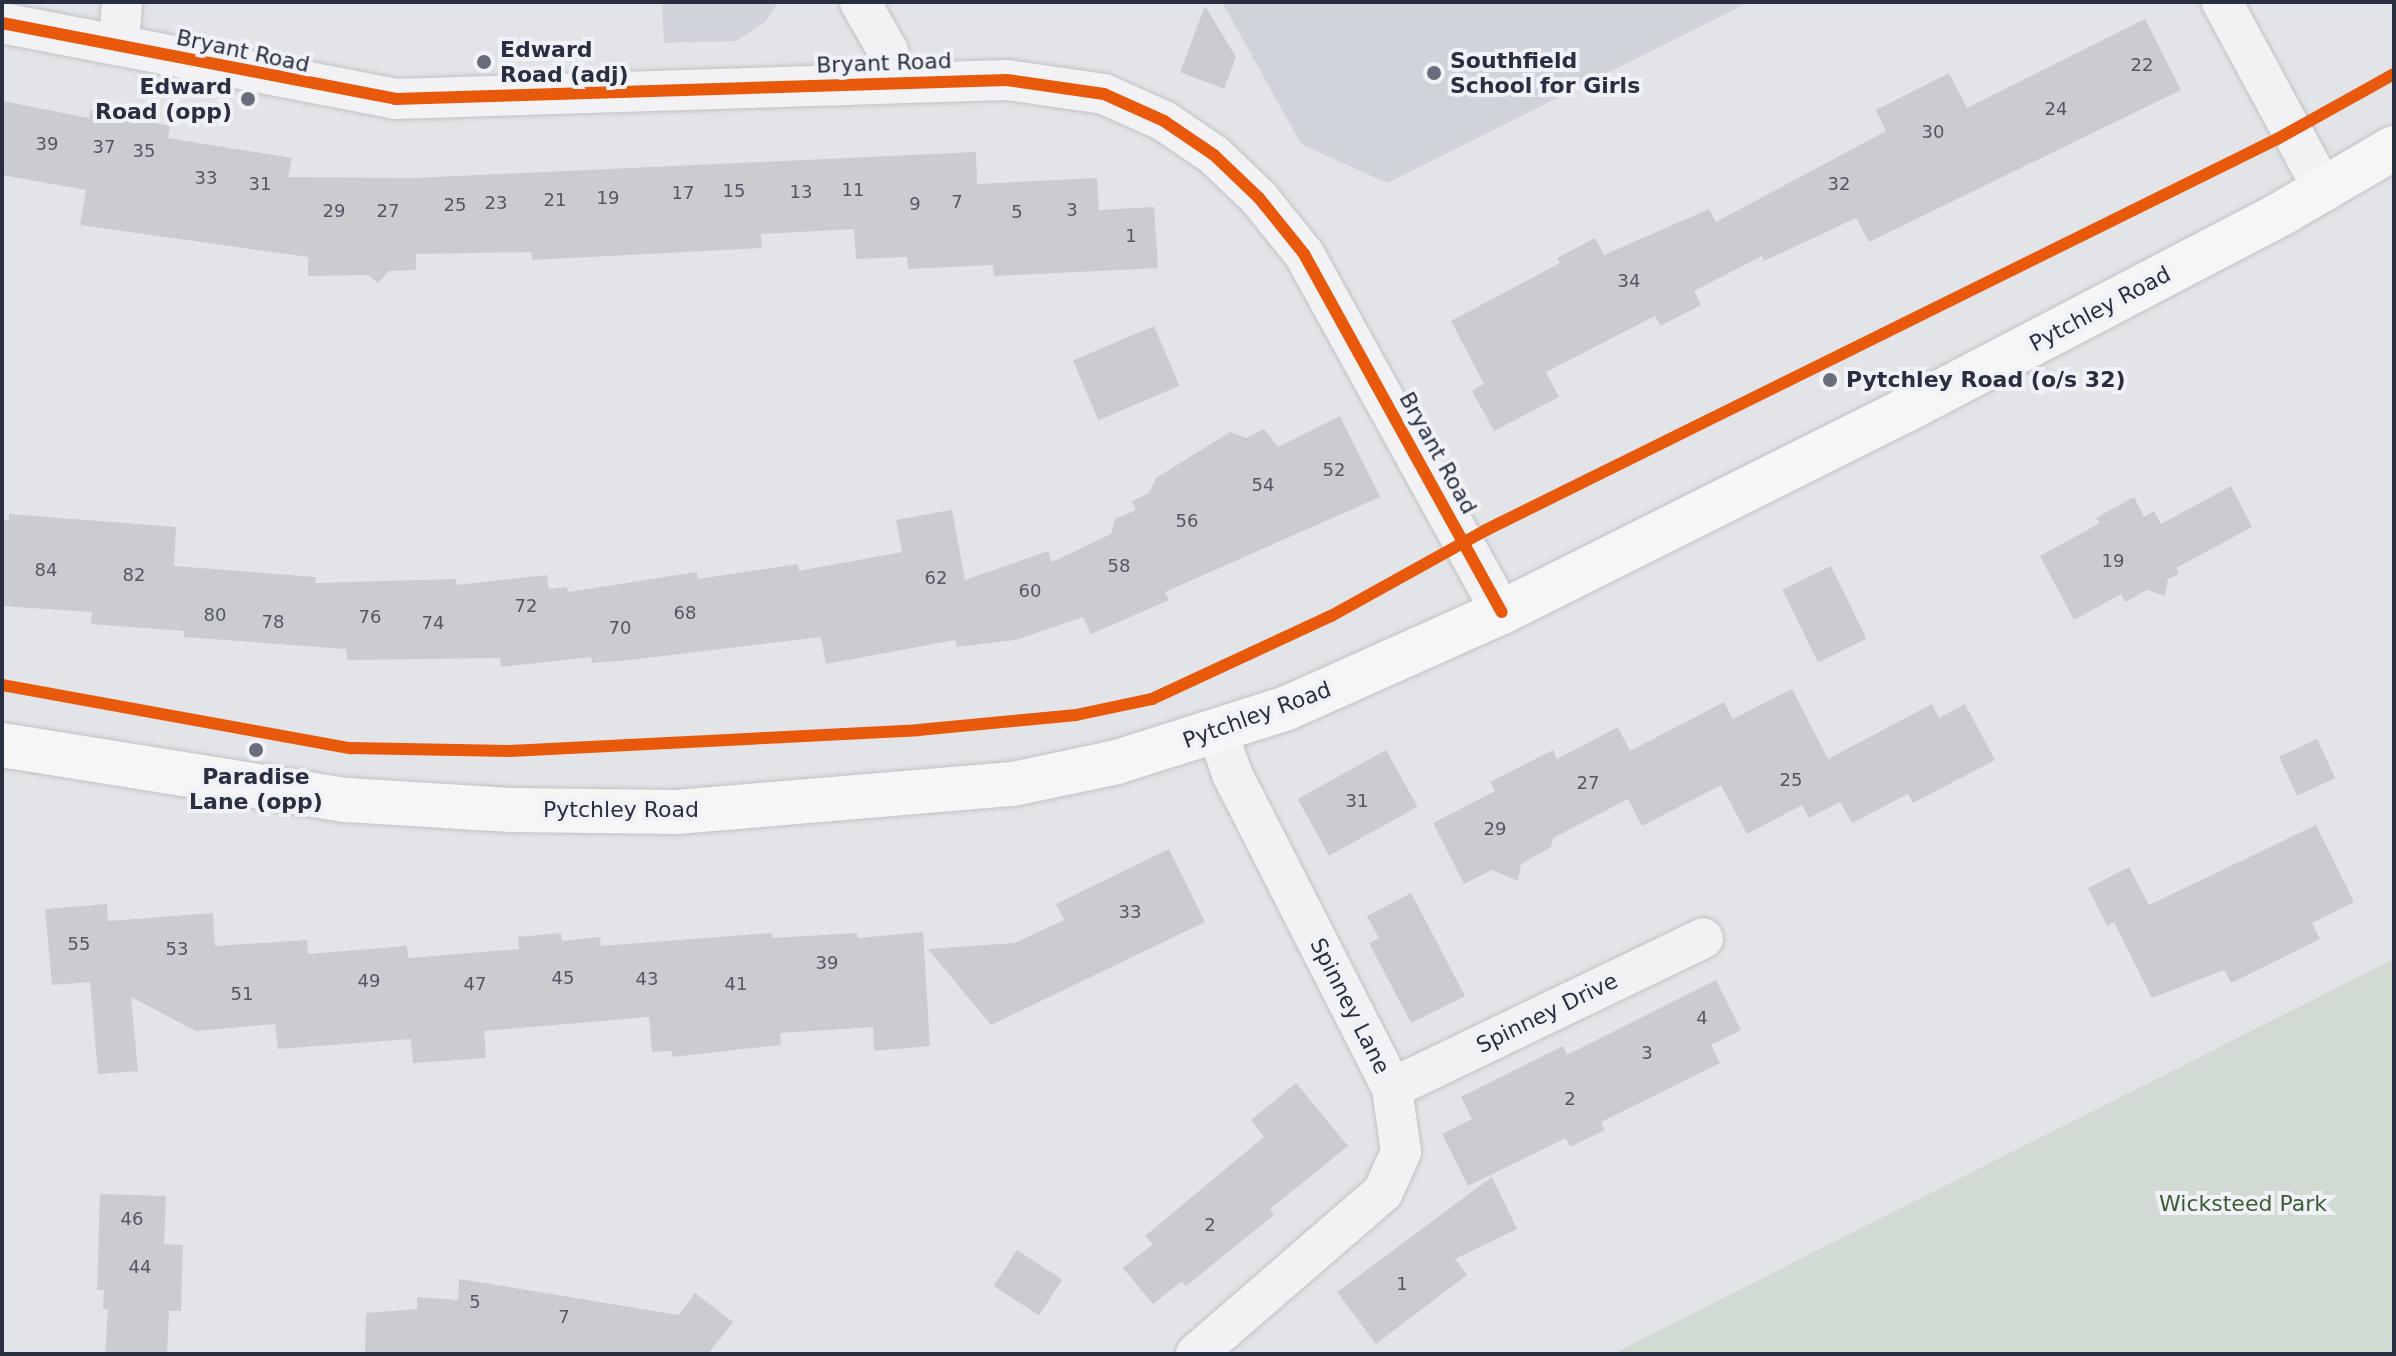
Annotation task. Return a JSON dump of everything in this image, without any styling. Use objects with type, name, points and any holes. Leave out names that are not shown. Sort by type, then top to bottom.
[{"type":"main road","name":"Pytchley Road","points":[[2,745],[347,800],[512,810],[677,812],[1013,784],[1218,733],[1287,708],[1502,612],[1904,411],[2324,191],[2394,148]]},
{"type":"street","points":[[119,45],[122,2]]},
{"type":"street","points":[[860,2],[888,51],[886,82]]},
{"type":"street","points":[[2222,2],[2324,191]]},
{"type":"street","name":"Bryant Road","points":[[2,23],[395,99],[1007,80],[1104,94],[1164,121],[1214,155],[1259,198],[1304,254],[1502,612]]},
{"type":"street","name":"Spinney Lane","points":[[1196,1354],[1383,1192],[1401,1152],[1392,1088],[1232,774],[1218,733]]},
{"type":"street","name":"Spinney Drive","points":[[1392,1088],[1703,938]]},
{"type":"shaded area","points":[[662,2],[778,2],[765,22],[736,41],[664,43]]},
{"type":"shaded area","name":"Southfield School for Girls","points":[[1222,2],[1749,2],[1387,183],[1301,144]]},
{"type":"green space","name":"Wicksteed Park","points":[[2394,959],[2394,1354],[1613,1354],[1865,1226]]},
{"type":"building","points":[[1205,6],[1236,57],[1224,89],[1180,72]]},
{"type":"building","points":[[2145,19],[2181,90],[1869,242],[1856,218],[1764,261],[1762,256],[1694,291],[1701,305],[1660,326],[1655,316],[1546,372],[1559,397],[1494,431],[1472,391],[1484,384],[1451,321],[1560,263],[1557,258],[1595,238],[1604,255],[1709,209],[1716,222],[1886,131],[1876,110],[1949,73],[1967,108]]},
{"type":"building","points":[[2,101],[89,118],[90,110],[170,126],[168,138],[292,158],[288,177],[415,178],[976,152],[977,184],[1097,178],[1099,210],[1154,207],[1158,268],[994,276],[993,265],[908,269],[907,257],[856,259],[854,229],[761,234],[762,248],[532,260],[531,252],[416,254],[416,270],[389,271],[378,283],[368,275],[308,276],[308,257],[80,225],[86,190],[2,175]]},
{"type":"building","points":[[1154,326],[1179,386],[1098,420],[1073,360]]},
{"type":"building","points":[[1340,416],[1380,497],[1165,592],[1169,600],[1091,634],[1083,617],[1015,640],[957,647],[955,640],[826,664],[821,637],[630,660],[592,663],[591,657],[501,667],[500,658],[347,660],[346,649],[184,637],[184,631],[91,624],[92,612],[2,606],[2,520],[9,520],[9,514],[176,527],[174,566],[316,577],[315,583],[456,579],[456,585],[547,575],[549,589],[567,587],[568,592],[697,572],[698,579],[798,564],[799,571],[902,552],[896,520],[952,510],[965,580],[1048,551],[1052,562],[1111,534],[1115,519],[1136,510],[1132,501],[1149,493],[1156,478],[1230,432],[1246,438],[1264,429],[1278,447]]},
{"type":"building","points":[[2231,486],[2252,527],[2176,568],[2179,574],[2168,579],[2165,596],[2147,590],[2125,602],[2121,594],[2074,620],[2040,556],[2100,523],[2096,518],[2134,497],[2144,517],[2154,511],[2161,524]]},
{"type":"building","points":[[1831,566],[1867,639],[1818,662],[1782,590]]},
{"type":"building","points":[[1792,689],[1828,759],[1932,704],[1939,718],[1965,704],[1995,760],[1913,803],[1908,794],[1852,823],[1840,802],[1809,818],[1802,805],[1747,834],[1721,785],[1642,826],[1628,799],[1553,838],[1551,847],[1521,864],[1518,881],[1492,870],[1464,884],[1433,823],[1495,791],[1490,782],[1553,750],[1557,759],[1618,727],[1630,751],[1724,702],[1733,719]]},
{"type":"building","points":[[2317,739],[2335,778],[2297,796],[2279,757]]},
{"type":"building","points":[[1386,750],[1418,807],[1329,856],[1298,799]]},
{"type":"building","points":[[2316,825],[2354,902],[2312,923],[2320,939],[2231,983],[2224,970],[2152,998],[2114,922],[2107,926],[2088,888],[2129,867],[2149,905]]},
{"type":"building","points":[[1169,849],[1205,922],[991,1025],[928,949],[1015,943],[1064,920],[1056,904]]},
{"type":"building","points":[[1411,893],[1465,996],[1411,1023],[1369,943],[1379,938],[1367,916]]},
{"type":"building","points":[[107,904],[108,921],[213,913],[215,946],[307,940],[308,954],[407,946],[408,958],[519,949],[518,937],[561,933],[562,941],[600,937],[601,946],[772,933],[772,938],[857,933],[858,938],[923,932],[930,1046],[874,1051],[873,1027],[780,1033],[781,1045],[672,1057],[672,1051],[652,1052],[649,1017],[484,1031],[486,1058],[413,1063],[411,1039],[278,1049],[275,1024],[196,1031],[131,997],[138,1071],[98,1074],[90,982],[52,985],[45,909]]},
{"type":"building","points":[[1716,980],[1741,1030],[1711,1045],[1720,1063],[1601,1122],[1605,1130],[1570,1147],[1566,1138],[1468,1186],[1442,1134],[1472,1119],[1461,1097],[1563,1046],[1567,1055]]},
{"type":"building","points":[[1296,1083],[1348,1146],[1270,1209],[1274,1215],[1186,1286],[1182,1281],[1153,1304],[1123,1268],[1153,1244],[1145,1236],[1264,1137],[1251,1120]]},
{"type":"building","points":[[1492,1177],[1517,1229],[1455,1259],[1467,1275],[1376,1344],[1337,1292]]},
{"type":"building","points":[[100,1194],[166,1196],[164,1244],[183,1245],[181,1311],[169,1311],[167,1354],[105,1354],[108,1309],[103,1309],[104,1290],[97,1290]]},
{"type":"building","points":[[1017,1250],[1062,1279],[1039,1315],[994,1286]]},
{"type":"building","points":[[459,1279],[679,1315],[695,1293],[733,1322],[708,1354],[365,1354],[366,1313],[417,1309],[417,1297],[458,1300]]},
{"type":"cycle path","points":[[2,23],[395,99],[1007,80],[1104,94],[1164,121],[1214,155],[1259,198],[1304,254],[1502,612]]},
{"type":"cycle path","points":[[2,685],[350,748],[510,751],[918,730],[1076,715],[1152,699],[1331,616],[1486,530],[2277,139],[2394,74]]},
{"type":"place","name":"Edward Road (adj)","points":[[484,62]]},
{"type":"place","name":"Southfield School for Girls","points":[[1434,73]]},
{"type":"place","name":"Edward Road (opp)","points":[[248,99]]},
{"type":"place","name":"Pytchley Road (o/s 32)","points":[[1830,380]]},
{"type":"place","name":"Paradise Lane (opp)","points":[[256,750]]}]
